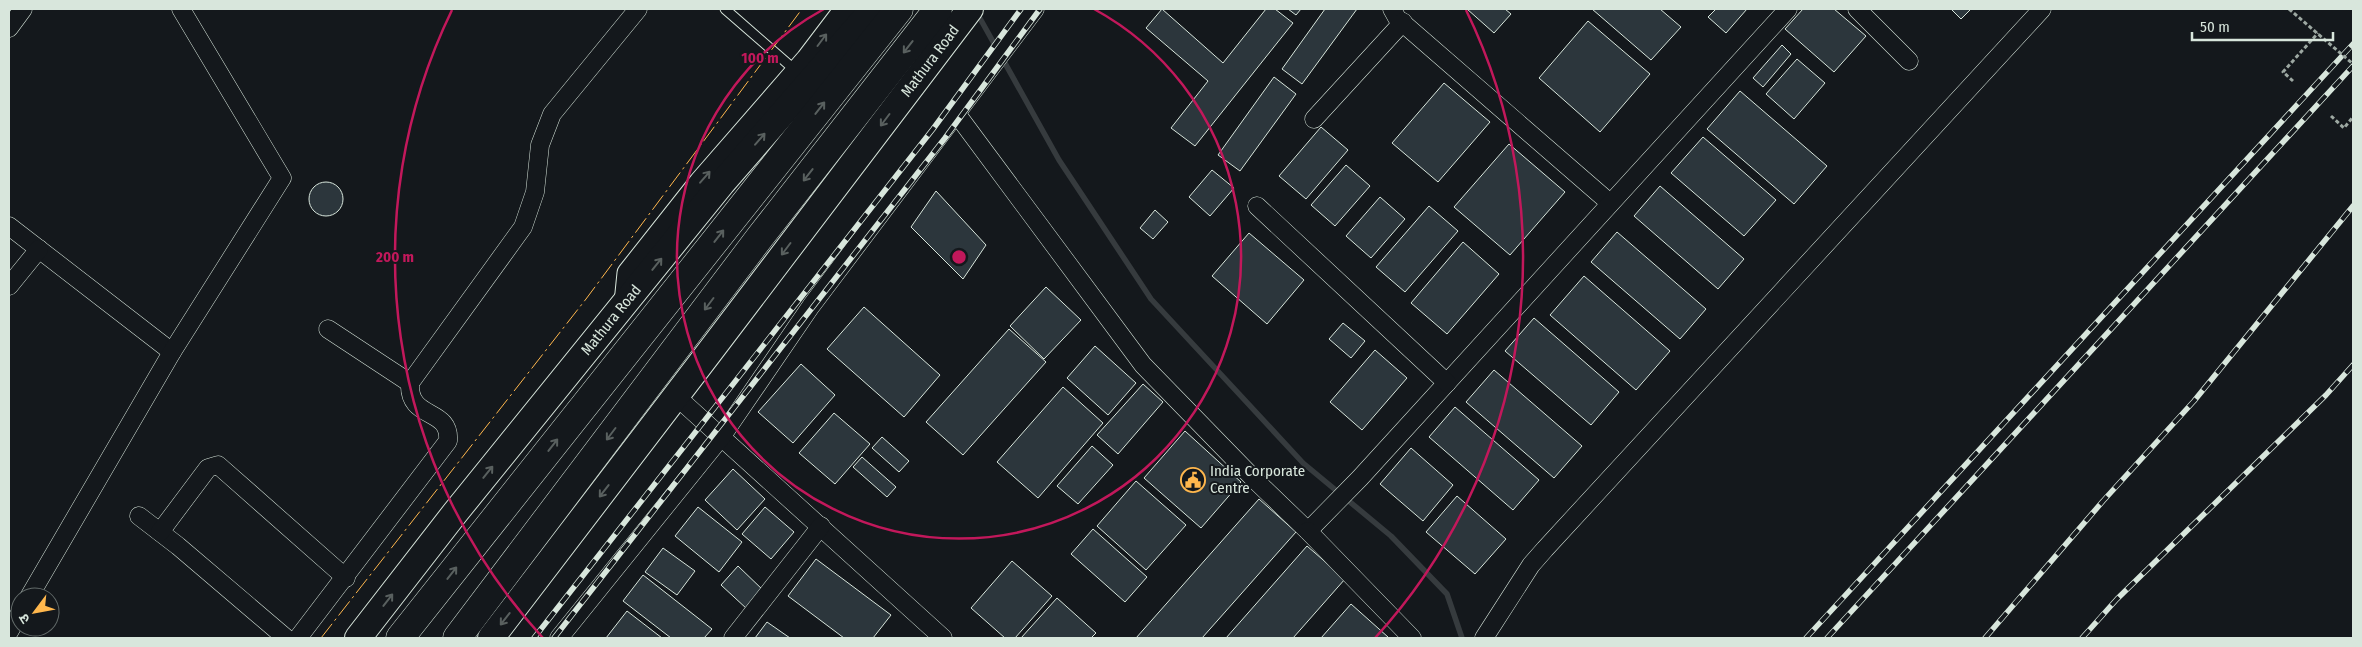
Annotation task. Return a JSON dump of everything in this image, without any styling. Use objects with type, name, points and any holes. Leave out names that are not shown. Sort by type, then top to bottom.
[{"type":"highway","points":[[400,638],[899,9]]},
{"type":"highway","name":"Mathura Road","points":[[457,638],[760,236],[938,9]]},
{"type":"main road","name":"Mathura Road","points":[[358,638],[455,513],[722,183],[873,9]]},
{"type":"main road","name":"Mathura Road","points":[[490,638],[677,396],[743,305],[969,10]]},
{"type":"street","points":[[9,28],[23,9]]},
{"type":"street","points":[[35,587],[172,352],[282,178],[181,9]]},
{"type":"street","points":[[298,638],[346,578],[448,441],[449,432],[446,425],[416,405],[411,399],[410,383],[523,227],[535,192],[540,145],[552,114],[638,9]]},
{"type":"street","points":[[625,303],[628,273],[700,182],[796,72],[845,9]]},
{"type":"street","points":[[559,638],[722,436],[811,306],[1035,9]]},
{"type":"street","points":[[1308,531],[1360,478],[1788,9]]},
{"type":"street","points":[[1856,9],[1909,61]]},
{"type":"street","points":[[1484,638],[1544,549],[2042,9]]},
{"type":"street","points":[[1314,119],[1397,15],[1610,203]]},
{"type":"street","points":[[956,113],[1143,365],[1412,638]]},
{"type":"street","points":[[1257,206],[1446,383]]},
{"type":"street","points":[[9,226],[172,352]]},
{"type":"street","points":[[9,286],[39,249]]},
{"type":"street","points":[[328,330],[410,383]]},
{"type":"street","points":[[677,396],[821,526],[933,635]]},
{"type":"street","points":[[160,532],[208,468],[218,465],[346,578]]},
{"type":"street","points":[[139,516],[286,638]]},
{"type":"street","points":[[734,638],[821,526]]},
{"type":"lane","points":[[725,9],[796,72]]},
{"type":"path","points":[[2289,9],[2353,64]]},
{"type":"path","points":[[2293,81],[2283,72],[2318,33]]},
{"type":"path","points":[[2331,116],[2344,128],[2352,119]]},
{"type":"building","points":[[1162,9],[1223,63],[1266,9],[1275,9],[1293,23],[1195,146],[1171,128],[1208,81],[1146,28]]},
{"type":"building","points":[[1288,9],[1301,9],[1296,15]]},
{"type":"building","points":[[1325,9],[1357,9],[1302,84],[1282,69]]},
{"type":"building","points":[[1467,9],[1505,9],[1511,14],[1494,33]]},
{"type":"building","points":[[1592,9],[1660,9],[1681,27],[1651,60]]},
{"type":"building","points":[[1716,9],[1747,9],[1726,33],[1708,17]]},
{"type":"building","points":[[1803,9],[1834,9],[1866,36],[1834,72],[1785,29]]},
{"type":"building","points":[[1951,9],[1971,9],[1961,19]]},
{"type":"building","points":[[1588,21],[1650,74],[1600,132],[1539,78]]},
{"type":"building","points":[[1782,45],[1791,54],[1763,87],[1753,78]]},
{"type":"building","points":[[1797,59],[1825,83],[1794,119],[1766,94]]},
{"type":"building","points":[[1274,77],[1296,94],[1240,171],[1218,155]]},
{"type":"building","points":[[1444,83],[1490,122],[1438,182],[1392,143]]},
{"type":"building","points":[[1740,91],[1827,166],[1794,204],[1707,129]]},
{"type":"building","points":[[1321,127],[1348,150],[1306,199],[1279,176]]},
{"type":"building","points":[[1703,137],[1776,200],[1744,236],[1671,173]]},
{"type":"building","points":[[1509,144],[1565,192],[1510,255],[1454,207]]},
{"type":"building","points":[[1346,165],[1370,186],[1335,226],[1311,205]]},
{"type":"building","points":[[1212,170],[1234,188],[1210,216],[1189,197]]},
{"type":"building","points":[[326,182],[333,183],[338,187],[342,192],[342,206],[338,211],[333,215],[326,216],[319,215],[314,211],[310,206],[309,199],[310,192],[314,187],[319,183]]},
{"type":"building","points":[[1660,186],[1744,259],[1718,289],[1634,216]]},
{"type":"building","points":[[936,191],[986,245],[963,279],[911,227]]},
{"type":"building","points":[[1380,197],[1405,219],[1371,258],[1346,236]]},
{"type":"building","points":[[1429,206],[1458,231],[1405,292],[1376,267]]},
{"type":"building","points":[[1155,210],[1168,222],[1153,239],[1140,228]]},
{"type":"building","points":[[1617,232],[1706,309],[1680,339],[1591,262]]},
{"type":"building","points":[[1249,233],[1304,280],[1267,324],[1212,276]]},
{"type":"building","points":[[1463,242],[1499,274],[1447,334],[1411,303]]},
{"type":"building","points":[[1584,276],[1670,351],[1636,390],[1550,315]]},
{"type":"building","points":[[1046,287],[1081,320],[1044,359],[1010,326]]},
{"type":"building","points":[[864,307],[940,375],[904,417],[827,349]]},
{"type":"building","points":[[1534,318],[1619,392],[1591,425],[1505,351]]},
{"type":"building","points":[[1343,323],[1365,341],[1351,358],[1329,339]]},
{"type":"building","points":[[1009,329],[1046,362],[963,455],[926,422]]},
{"type":"building","points":[[1095,346],[1136,383],[1108,415],[1067,378]]},
{"type":"building","points":[[1375,350],[1407,378],[1362,430],[1330,402]]},
{"type":"building","points":[[801,364],[835,395],[793,443],[758,412]]},
{"type":"building","points":[[1494,370],[1582,446],[1554,478],[1466,402]]},
{"type":"building","points":[[1143,384],[1163,402],[1118,454],[1097,435]]},
{"type":"building","points":[[1063,387],[1103,423],[1038,498],[997,462]]},
{"type":"building","points":[[1455,407],[1539,480],[1513,510],[1429,437]]},
{"type":"building","points":[[834,413],[870,444],[835,484],[799,453]]},
{"type":"building","name":"India Corporate Centre","points":[[1185,431],[1241,482],[1201,528],[1144,478]]},
{"type":"building","points":[[882,437],[909,461],[899,472],[872,448]]},
{"type":"building","points":[[1092,446],[1113,465],[1078,504],[1057,486]]},
{"type":"building","points":[[1411,448],[1453,485],[1423,521],[1380,484]]},
{"type":"building","points":[[862,457],[896,487],[887,497],[853,467]]},
{"type":"building","points":[[733,469],[765,499],[737,530],[705,500]]},
{"type":"building","points":[[1136,481],[1186,525],[1146,570],[1097,526]]},
{"type":"building","points":[[1457,496],[1506,539],[1475,574],[1426,532]]},
{"type":"building","points":[[1259,499],[1296,532],[1202,638],[1136,638]]},
{"type":"building","points":[[698,507],[742,542],[719,572],[675,536]]},
{"type":"building","points":[[765,507],[794,532],[771,559],[742,534]]},
{"type":"building","points":[[1093,529],[1147,577],[1125,602],[1071,554]]},
{"type":"building","points":[[1307,546],[1345,579],[1293,638],[1226,638]]},
{"type":"building","points":[[663,548],[695,571],[677,595],[645,572]]},
{"type":"building","points":[[816,559],[891,615],[873,638],[844,638],[788,596]]},
{"type":"building","points":[[1012,561],[1052,596],[1015,638],[1005,638],[971,608]]},
{"type":"building","points":[[738,566],[764,591],[747,609],[721,585]]},
{"type":"building","points":[[643,575],[712,629],[704,638],[671,638],[623,601]]},
{"type":"building","points":[[1057,598],[1096,633],[1091,638],[1021,638]]},
{"type":"building","points":[[1351,604],[1388,637],[1321,638]]},
{"type":"building","points":[[627,611],[662,638],[606,638]]},
{"type":"building","points":[[767,622],[790,638],[755,638]]},
{"type":"waterway","points":[[977,13],[1059,160],[1151,299],[1303,463],[1391,536],[1447,594],[1462,638]]},
{"type":"railway","points":[[534,638],[933,129],[1021,9]]},
{"type":"railway","points":[[554,638],[945,138],[1040,9]]},
{"type":"railway","points":[[1806,638],[2353,44]]},
{"type":"railway","points":[[1827,638],[2353,66]]},
{"type":"railway","points":[[1985,638],[2103,501],[2194,401],[2353,206]]},
{"type":"railway","points":[[2082,638],[2117,599],[2326,395],[2353,365]]},
{"type":"power","points":[[321,638],[586,299],[802,9]]},
{"type":"place","name":"India Corporate Centre","points":[[1193,480]]}]
